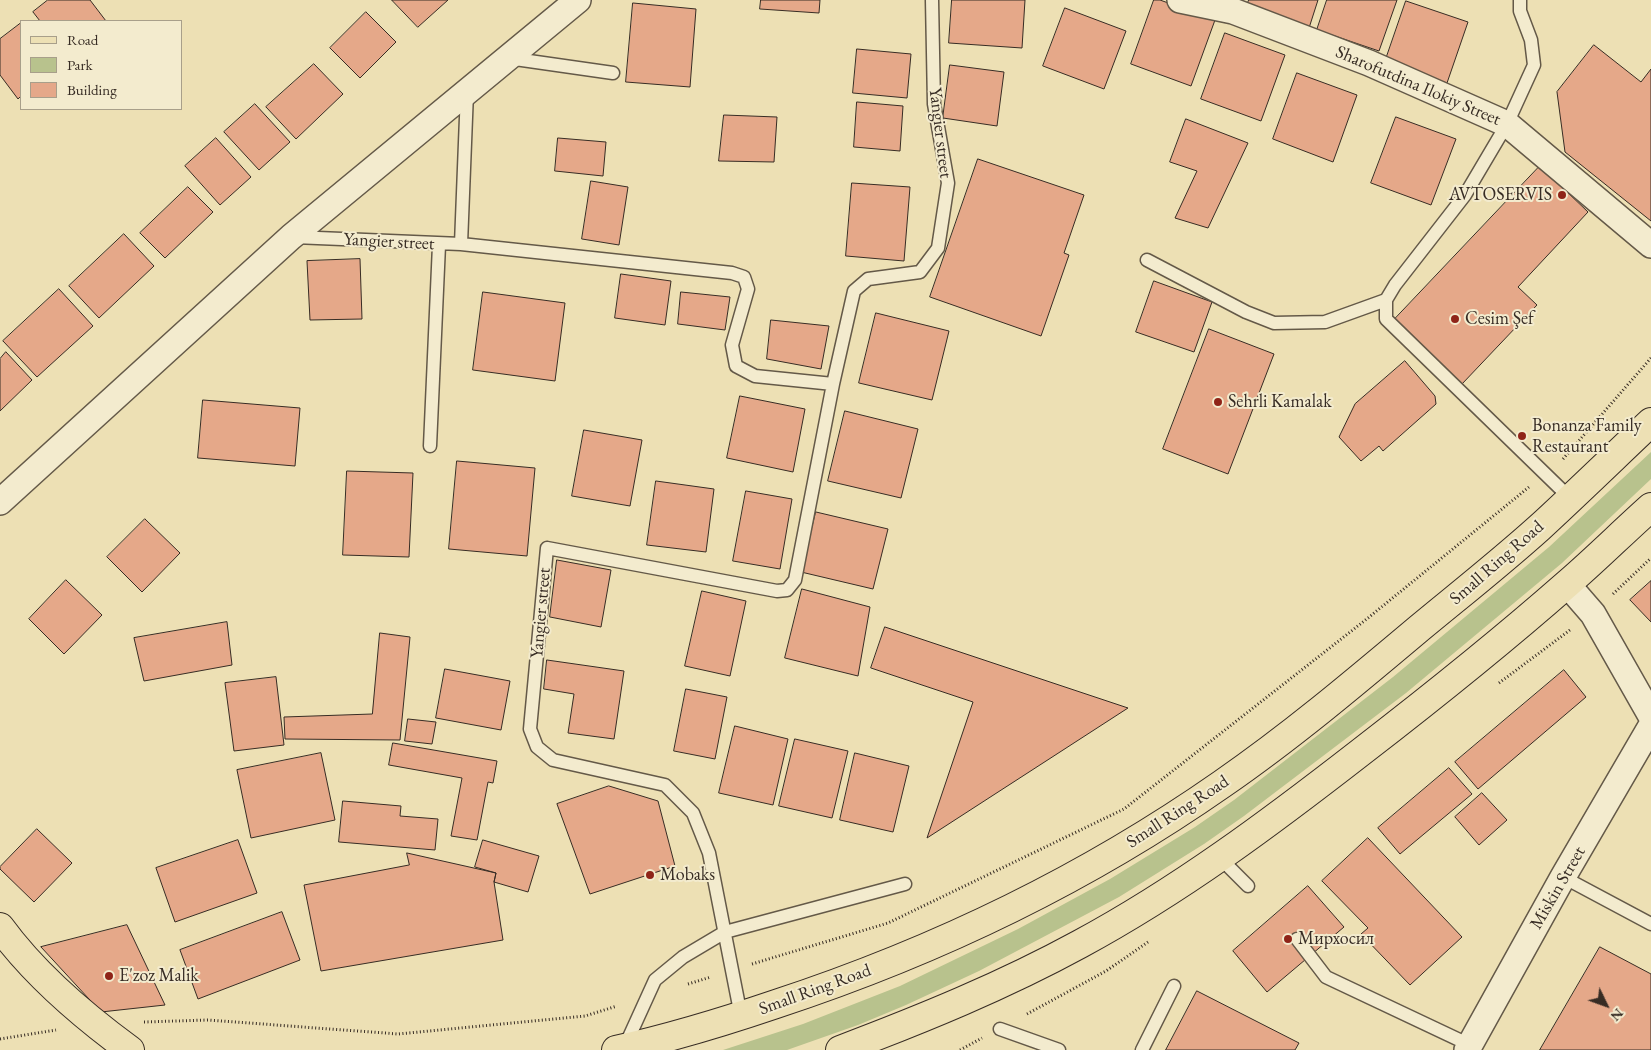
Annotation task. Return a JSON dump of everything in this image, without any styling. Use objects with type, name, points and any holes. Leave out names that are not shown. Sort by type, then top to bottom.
[{"type":"main road","name":"Small Ring Road","points":[[620,1049],[654,1042],[741,1016],[823,989],[886,964],[948,937],[1046,890],[1160,825],[1220,785],[1303,724],[1537,530],[1651,422]]},
{"type":"main road","points":[[840,1050],[953,1006],[1040,964],[1125,918],[1220,858],[1270,822],[1415,710],[1567,584],[1651,507]]},
{"type":"main road","points":[[0,927],[47,980],[70,1002],[130,1050]]},
{"type":"street","points":[[0,502],[290,237],[578,0]]},
{"type":"street","name":"Sharofutdina Ilokiy Street","points":[[1180,0],[1235,6],[1507,124],[1651,246]]},
{"type":"street","points":[[1567,584],[1593,614],[1651,716]]},
{"type":"street","name":"Miskin Street","points":[[1468,1047],[1563,877],[1651,726]]},
{"type":"lane","name":"Yangier street","points":[[741,1016],[709,853],[693,813],[665,784],[553,760],[537,747],[530,729],[547,548],[777,591],[786,590],[795,580],[833,384],[854,290],[868,279],[920,272],[938,248],[948,183],[934,104],[932,0]]},
{"type":"lane","points":[[1520,0],[1520,11],[1530,40],[1534,65],[1507,124],[1465,195],[1395,285],[1386,300],[1386,320],[1570,498]]},
{"type":"lane","points":[[508,58],[613,73]]},
{"type":"lane","points":[[461,244],[467,92]]},
{"type":"lane","name":"Yangier street","points":[[290,237],[461,244],[732,273],[744,277],[748,289],[732,345],[736,366],[755,376],[833,384]]},
{"type":"lane","points":[[430,446],[439,244]]},
{"type":"lane","points":[[1147,260],[1246,312],[1274,323],[1324,322],[1386,300]]},
{"type":"lane","points":[[1220,858],[1248,886]]},
{"type":"lane","points":[[1563,877],[1651,924]]},
{"type":"lane","points":[[620,1049],[655,980],[683,957],[725,932],[905,884]]},
{"type":"lane","points":[[1297,939],[1326,977],[1468,1047]]},
{"type":"lane","points":[[1142,1050],[1174,986]]},
{"type":"lane","points":[[1000,1028],[1059,1050]]},
{"type":"path","points":[[686,984],[888,923],[1124,809],[1368,618],[1562,460],[1651,358]]},
{"type":"path","points":[[141,1022],[208,1020],[398,1034],[585,1016],[622,1004]]},
{"type":"path","points":[[0,1039],[94,1023]]},
{"type":"green space","points":[[1651,452],[1651,479],[1562,563],[1406,693],[1244,816],[1204,844],[1119,897],[979,971],[906,1005],[858,1025],[787,1050],[723,1050],[803,1024],[900,986],[1018,929],[1110,879],[1195,827],[1234,800],[1393,677],[1549,547]]},
{"type":"building","points":[[48,0],[90,0],[105,20],[39,20],[33,12]]},
{"type":"building","points":[[392,0],[448,0],[418,27]]},
{"type":"building","points":[[761,0],[820,0],[819,13],[760,9]]},
{"type":"building","points":[[952,0],[1025,0],[1022,48],[949,43]]},
{"type":"building","points":[[1154,0],[1160,0],[1215,20],[1191,86],[1131,64]]},
{"type":"building","points":[[1249,0],[1318,0],[1309,28],[1246,8]]},
{"type":"building","points":[[1327,0],[1397,0],[1379,51],[1317,30]]},
{"type":"building","points":[[1406,1],[1468,22],[1447,83],[1385,62]]},
{"type":"building","points":[[633,3],[696,9],[690,87],[626,82]]},
{"type":"building","points":[[1065,8],[1126,31],[1104,89],[1043,66]]},
{"type":"building","points":[[366,12],[396,42],[360,78],[330,48]]},
{"type":"building","points":[[20,24],[20,97],[18,99],[0,75],[0,39]]},
{"type":"building","points":[[1225,33],[1285,55],[1261,121],[1201,99]]},
{"type":"building","points":[[1594,45],[1641,82],[1651,69],[1651,221],[1565,152],[1557,92]]},
{"type":"building","points":[[857,49],[911,54],[907,98],[853,93]]},
{"type":"building","points":[[314,64],[343,94],[296,139],[266,107]]},
{"type":"building","points":[[950,65],[1004,72],[997,126],[943,118]]},
{"type":"building","points":[[1297,73],[1357,95],[1333,162],[1273,139]]},
{"type":"building","points":[[857,102],[903,106],[900,151],[854,147]]},
{"type":"building","points":[[255,104],[290,142],[259,170],[224,132]]},
{"type":"building","points":[[724,115],[777,117],[774,162],[719,161]]},
{"type":"building","points":[[1396,117],[1456,139],[1431,205],[1371,183]]},
{"type":"building","points":[[1186,119],[1248,143],[1208,228],[1175,218],[1197,171],[1170,162]]},
{"type":"building","points":[[216,138],[251,177],[220,205],[185,166]]},
{"type":"building","points":[[558,138],[606,142],[603,176],[555,171]]},
{"type":"building","points":[[978,159],[1084,195],[1064,253],[1069,255],[1041,336],[930,297]]},
{"type":"building","points":[[1540,166],[1588,212],[1518,287],[1537,305],[1462,384],[1394,320]]},
{"type":"building","points":[[591,181],[628,187],[619,245],[582,239]]},
{"type":"building","points":[[852,183],[910,187],[904,261],[846,256]]},
{"type":"building","points":[[188,187],[213,212],[165,258],[140,233]]},
{"type":"building","points":[[124,234],[154,266],[99,318],[69,286]]},
{"type":"building","points":[[360,259],[362,319],[310,320],[307,261]]},
{"type":"building","points":[[621,274],[671,281],[665,325],[615,318]]},
{"type":"building","points":[[1154,281],[1212,302],[1194,352],[1136,332]]},
{"type":"building","points":[[59,289],[93,326],[37,377],[3,341]]},
{"type":"building","points":[[483,292],[565,303],[555,381],[473,370]]},
{"type":"building","points":[[681,292],[730,297],[725,330],[678,324]]},
{"type":"building","points":[[876,313],[949,331],[932,400],[859,383]]},
{"type":"building","points":[[771,320],[829,326],[821,369],[767,359]]},
{"type":"building","name":"Sehrli Kamalak","points":[[1209,329],[1274,354],[1228,474],[1163,449]]},
{"type":"building","points":[[6,352],[32,380],[0,411],[0,359]]},
{"type":"building","points":[[1405,361],[1435,396],[1436,404],[1383,451],[1379,446],[1361,461],[1339,437],[1355,404]]},
{"type":"building","points":[[740,396],[805,409],[793,472],[727,458]]},
{"type":"building","points":[[203,400],[300,408],[295,466],[198,458]]},
{"type":"building","points":[[845,411],[918,429],[901,498],[828,481]]},
{"type":"building","points":[[584,430],[642,440],[630,506],[572,496]]},
{"type":"building","points":[[457,461],[535,468],[527,556],[449,549]]},
{"type":"building","points":[[347,471],[413,473],[409,557],[343,555]]},
{"type":"building","points":[[656,481],[714,489],[706,552],[647,545]]},
{"type":"building","points":[[746,491],[792,499],[780,569],[733,561]]},
{"type":"building","points":[[816,512],[888,529],[873,589],[801,572]]},
{"type":"building","points":[[145,519],[180,553],[142,592],[107,557]]},
{"type":"building","points":[[557,560],[611,570],[601,627],[550,617]]},
{"type":"building","points":[[66,580],[102,615],[64,654],[29,619]]},
{"type":"building","points":[[1651,581],[1651,622],[1630,600]]},
{"type":"building","points":[[802,589],[870,607],[858,676],[785,658]]},
{"type":"building","points":[[702,591],[746,601],[730,676],[685,666]]},
{"type":"building","points":[[227,622],[232,665],[144,681],[134,638]]},
{"type":"building","points":[[885,627],[1128,708],[927,838],[973,702],[871,668]]},
{"type":"building","points":[[380,633],[410,637],[400,740],[285,739],[284,717],[372,714]]},
{"type":"building","points":[[547,660],[624,671],[614,739],[568,733],[574,694],[544,689]]},
{"type":"building","points":[[445,669],[510,681],[501,730],[436,718]]},
{"type":"building","points":[[1564,670],[1586,697],[1478,789],[1455,762]]},
{"type":"building","points":[[276,677],[284,745],[234,751],[225,683]]},
{"type":"building","points":[[686,689],[727,697],[715,759],[674,751]]},
{"type":"building","points":[[408,719],[436,722],[432,744],[405,741]]},
{"type":"building","points":[[735,726],[788,739],[773,805],[719,793]]},
{"type":"building","points":[[795,739],[848,751],[832,818],[779,806]]},
{"type":"building","points":[[393,743],[497,761],[493,783],[488,782],[477,840],[451,836],[462,778],[389,765]]},
{"type":"building","points":[[321,753],[335,820],[251,838],[237,770]]},
{"type":"building","points":[[855,753],[909,766],[893,832],[840,820]]},
{"type":"building","points":[[1449,768],[1472,794],[1400,854],[1378,828]]},
{"type":"building","points":[[609,786],[658,801],[675,866],[590,894],[557,804]]},
{"type":"building","points":[[1482,793],[1507,820],[1479,845],[1455,817]]},
{"type":"building","points":[[343,801],[401,806],[400,816],[438,819],[435,850],[339,842]]},
{"type":"building","points":[[37,829],[72,863],[34,902],[0,867]]},
{"type":"building","points":[[1368,838],[1462,937],[1410,985],[1361,934],[1368,928],[1322,881]]},
{"type":"building","points":[[238,840],[257,893],[175,922],[156,868]]},
{"type":"building","points":[[483,840],[539,856],[528,892],[494,882],[496,873],[475,867]]},
{"type":"building","points":[[407,853],[496,873],[494,882],[503,940],[321,971],[304,885],[409,865]]},
{"type":"building","name":"Мирхосил","points":[[1308,886],[1344,927],[1267,992],[1233,951]]},
{"type":"building","points":[[282,912],[300,960],[198,999],[180,950]]},
{"type":"building","name":"E'zoz Malik","points":[[127,925],[165,1005],[101,1012],[41,947]]},
{"type":"building","points":[[1600,947],[1651,974],[1651,1050],[1540,1050]]},
{"type":"building","points":[[1197,991],[1299,1043],[1295,1050],[1166,1050]]},
{"type":"place","name":"AVTOSERVIS","points":[[1562,195]]},
{"type":"place","name":"Cesim Şef","points":[[1455,319]]},
{"type":"place","name":"Sehrli Kamalak","points":[[1218,402]]},
{"type":"place","name":"Bonanza Family Restaurant","points":[[1522,436]]},
{"type":"place","name":"Mobaks","points":[[650,875]]},
{"type":"place","name":"Мирхосил","points":[[1288,939]]},
{"type":"place","name":"E'zoz Malik","points":[[109,976]]}]
